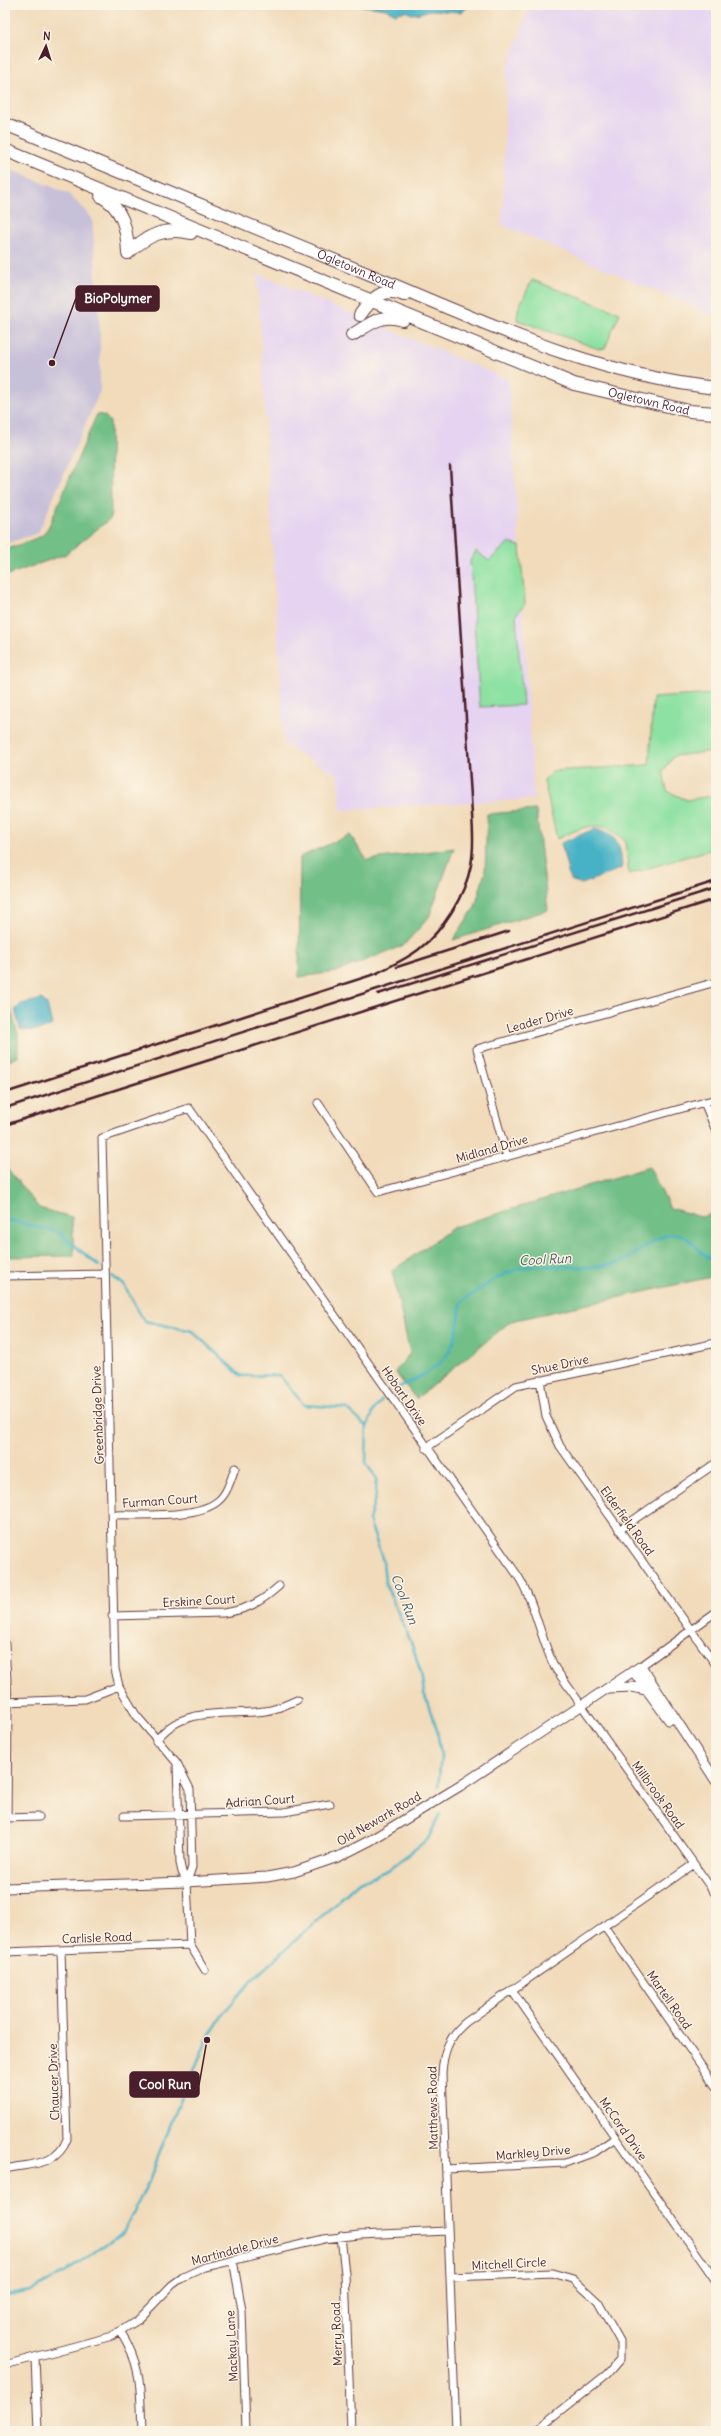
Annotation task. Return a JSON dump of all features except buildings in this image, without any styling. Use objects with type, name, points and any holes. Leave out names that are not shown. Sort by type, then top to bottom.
[{"type":"main road","name":"Ogletown Road","points":[[5,124],[486,323],[606,367],[672,382],[716,388]]},
{"type":"main road","name":"Ogletown Road","points":[[5,150],[574,384],[689,412],[716,413]]},
{"type":"main road","points":[[84,183],[112,202],[118,209],[127,236],[128,253],[141,240],[164,231],[178,230],[215,237]]},
{"type":"main road","points":[[360,315],[370,300],[379,294],[398,293],[455,317],[486,323]]},
{"type":"main road","points":[[352,335],[372,321],[382,317],[392,317],[440,330]]},
{"type":"street","name":"Leader Drive","points":[[507,1157],[476,1049],[716,982]]},
{"type":"street","name":"Midland Drive","points":[[318,1103],[378,1192],[716,1098]]},
{"type":"street","points":[[704,1102],[716,1131]]},
{"type":"street","name":"Greenbridge Drive","points":[[187,1882],[192,1867],[190,1789],[177,1763],[136,1715],[119,1686],[115,1669],[112,1616],[112,1515],[102,1138],[189,1108]]},
{"type":"street","name":"Hobart Drive","points":[[189,1108],[526,1590],[546,1650],[581,1707]]},
{"type":"street","points":[[5,1276],[105,1274]]},
{"type":"street","name":"Shue Drive","points":[[426,1448],[506,1392],[540,1380],[716,1343]]},
{"type":"street","name":"Elderfield Road","points":[[540,1380],[546,1416],[560,1446],[716,1665]]},
{"type":"street","points":[[620,1530],[716,1463]]},
{"type":"street","name":"Furman Court","points":[[112,1515],[201,1510],[219,1501],[225,1493],[235,1468]]},
{"type":"street","name":"Erskine Court","points":[[112,1616],[223,1613],[241,1610],[265,1599],[279,1586]]},
{"type":"street","points":[[637,1668],[716,1612]]},
{"type":"street","points":[[5,1644],[6,1818],[39,1817]]},
{"type":"street","points":[[637,1668],[646,1690],[693,1748]]},
{"type":"street","points":[[637,1668],[716,1781]]},
{"type":"street","name":"Old Newark Road","points":[[5,1888],[187,1882],[267,1877],[294,1872],[338,1857],[372,1840],[581,1707],[637,1668]]},
{"type":"street","points":[[6,1702],[85,1699],[119,1686]]},
{"type":"street","points":[[609,1688],[632,1687],[646,1690]]},
{"type":"street","points":[[156,1740],[163,1730],[186,1718],[266,1711],[297,1700]]},
{"type":"street","name":"Millbrook Road","points":[[581,1707],[716,1895]]},
{"type":"street","points":[[177,1763],[180,1816],[180,1863],[182,1872],[187,1882],[190,1946],[205,1970]]},
{"type":"street","name":"Adrian Court","points":[[124,1816],[191,1816],[284,1812],[330,1804]]},
{"type":"street","name":"Matthews Road","points":[[456,2431],[442,2074],[446,2048],[459,2027],[694,1864]]},
{"type":"street","name":"Martell Road","points":[[604,1926],[716,2087]]},
{"type":"street","name":"Carlisle Road","points":[[5,1952],[190,1946]]},
{"type":"street","name":"Chaucer Drive","points":[[5,2169],[48,2162],[60,2152],[67,2139],[61,1950]]},
{"type":"street","name":"McCord Drive","points":[[512,1990],[716,2281]]},
{"type":"street","name":"Markley Drive","points":[[446,2169],[566,2163],[590,2155],[615,2138]]},
{"type":"street","name":"Martindale Drive","points":[[5,2365],[100,2341],[121,2332],[138,2320],[162,2294],[183,2278],[205,2267],[341,2236],[448,2231]]},
{"type":"street","name":"Merry Road","points":[[341,2236],[345,2274],[351,2431]]},
{"type":"street","name":"Mackay Lane","points":[[233,2260],[242,2310],[246,2431]]},
{"type":"street","name":"Mitchell Circle","points":[[450,2278],[552,2273],[574,2279],[598,2302],[620,2341],[620,2359],[607,2374],[542,2426],[533,2431]]},
{"type":"street","points":[[121,2332],[133,2351],[139,2369],[142,2431]]},
{"type":"street","points":[[35,2358],[38,2431]]},
{"type":"shaded area","points":[[530,5],[716,5],[716,317],[502,225],[507,69]]},
{"type":"shaded area","points":[[5,167],[69,194],[92,218],[100,334],[100,391],[38,533],[5,544]]},
{"type":"shaded area","points":[[257,274],[509,380],[534,799],[341,810],[338,775],[284,745]]},
{"type":"green space","points":[[532,280],[620,313],[605,348],[599,349],[517,320],[518,309]]},
{"type":"green space","points":[[97,414],[105,416],[110,422],[111,518],[66,554],[5,576],[5,550],[42,536],[49,526]]},
{"type":"green space","points":[[508,543],[520,546],[525,604],[516,615],[523,705],[480,707],[470,561],[476,551],[489,561]]},
{"type":"green space","points":[[716,694],[716,751],[674,756],[663,771],[667,791],[687,800],[716,795],[716,848],[629,874],[625,841],[616,833],[608,829],[600,826],[592,826],[576,830],[557,839],[544,781],[553,771],[649,765],[653,698]]},
{"type":"green space","points":[[536,810],[548,910],[453,940],[475,907],[485,872],[487,814]]},
{"type":"green space","points":[[350,835],[367,860],[454,848],[429,917],[404,945],[336,972],[299,977],[300,857]]},
{"type":"green space","points":[[9,1004],[18,1034],[18,1057],[5,1061],[5,1005]]},
{"type":"green space","points":[[649,1167],[670,1208],[701,1217],[716,1213],[716,1276],[511,1321],[416,1399],[395,1372],[410,1353],[392,1271],[454,1227]]},
{"type":"green space","points":[[8,1169],[39,1208],[72,1217],[74,1256],[5,1257],[5,1170]]},
{"type":"water","points":[[357,5],[467,5],[466,9],[460,12],[430,10],[412,14],[405,11],[396,14],[386,9]]},
{"type":"water","points":[[594,829],[608,834],[617,842],[621,853],[622,868],[582,884],[570,880],[561,843]]},
{"type":"water","points":[[42,999],[47,1005],[52,1025],[45,1029],[20,1029],[15,1010],[21,1004]]},
{"type":"waterway","points":[[5,1219],[58,1232],[99,1266]]},
{"type":"waterway","name":"Cool Run","points":[[396,1389],[433,1369],[447,1355],[456,1334],[462,1301],[509,1272],[526,1267],[538,1266],[585,1267],[609,1265],[627,1259],[662,1237],[677,1234],[683,1235],[705,1255],[716,1260]]},
{"type":"waterway","points":[[112,1276],[124,1285],[144,1321],[192,1331],[241,1376],[279,1375],[304,1405],[346,1408],[367,1427]]},
{"type":"waterway","name":"Cool Run","points":[[382,1400],[374,1410],[367,1427],[366,1463],[376,1478],[376,1495],[369,1520],[383,1561],[385,1583],[411,1642],[421,1673],[424,1693],[437,1730],[441,1756],[438,1787]]},
{"type":"waterway","name":"Cool Run","points":[[5,2296],[31,2291],[66,2272],[124,2231],[148,2183],[173,2118],[207,2040],[225,2011],[251,1981],[359,1882],[388,1870],[428,1839],[440,1814]]},
{"type":"railway","points":[[373,975],[413,954],[436,933],[452,912],[458,901],[464,889],[471,865],[473,840],[450,466]]},
{"type":"railway","points":[[5,1108],[716,881]]},
{"type":"railway","points":[[378,994],[716,888]]},
{"type":"railway","points":[[5,1125],[716,899]]},
{"type":"railway","points":[[397,967],[509,931]]},
{"type":"railway","points":[[5,1093],[378,973]]},
{"type":"place","name":"BioPolymer","points":[[52,363]]},
{"type":"place","name":"Cool Run","points":[[207,2040]]}]
